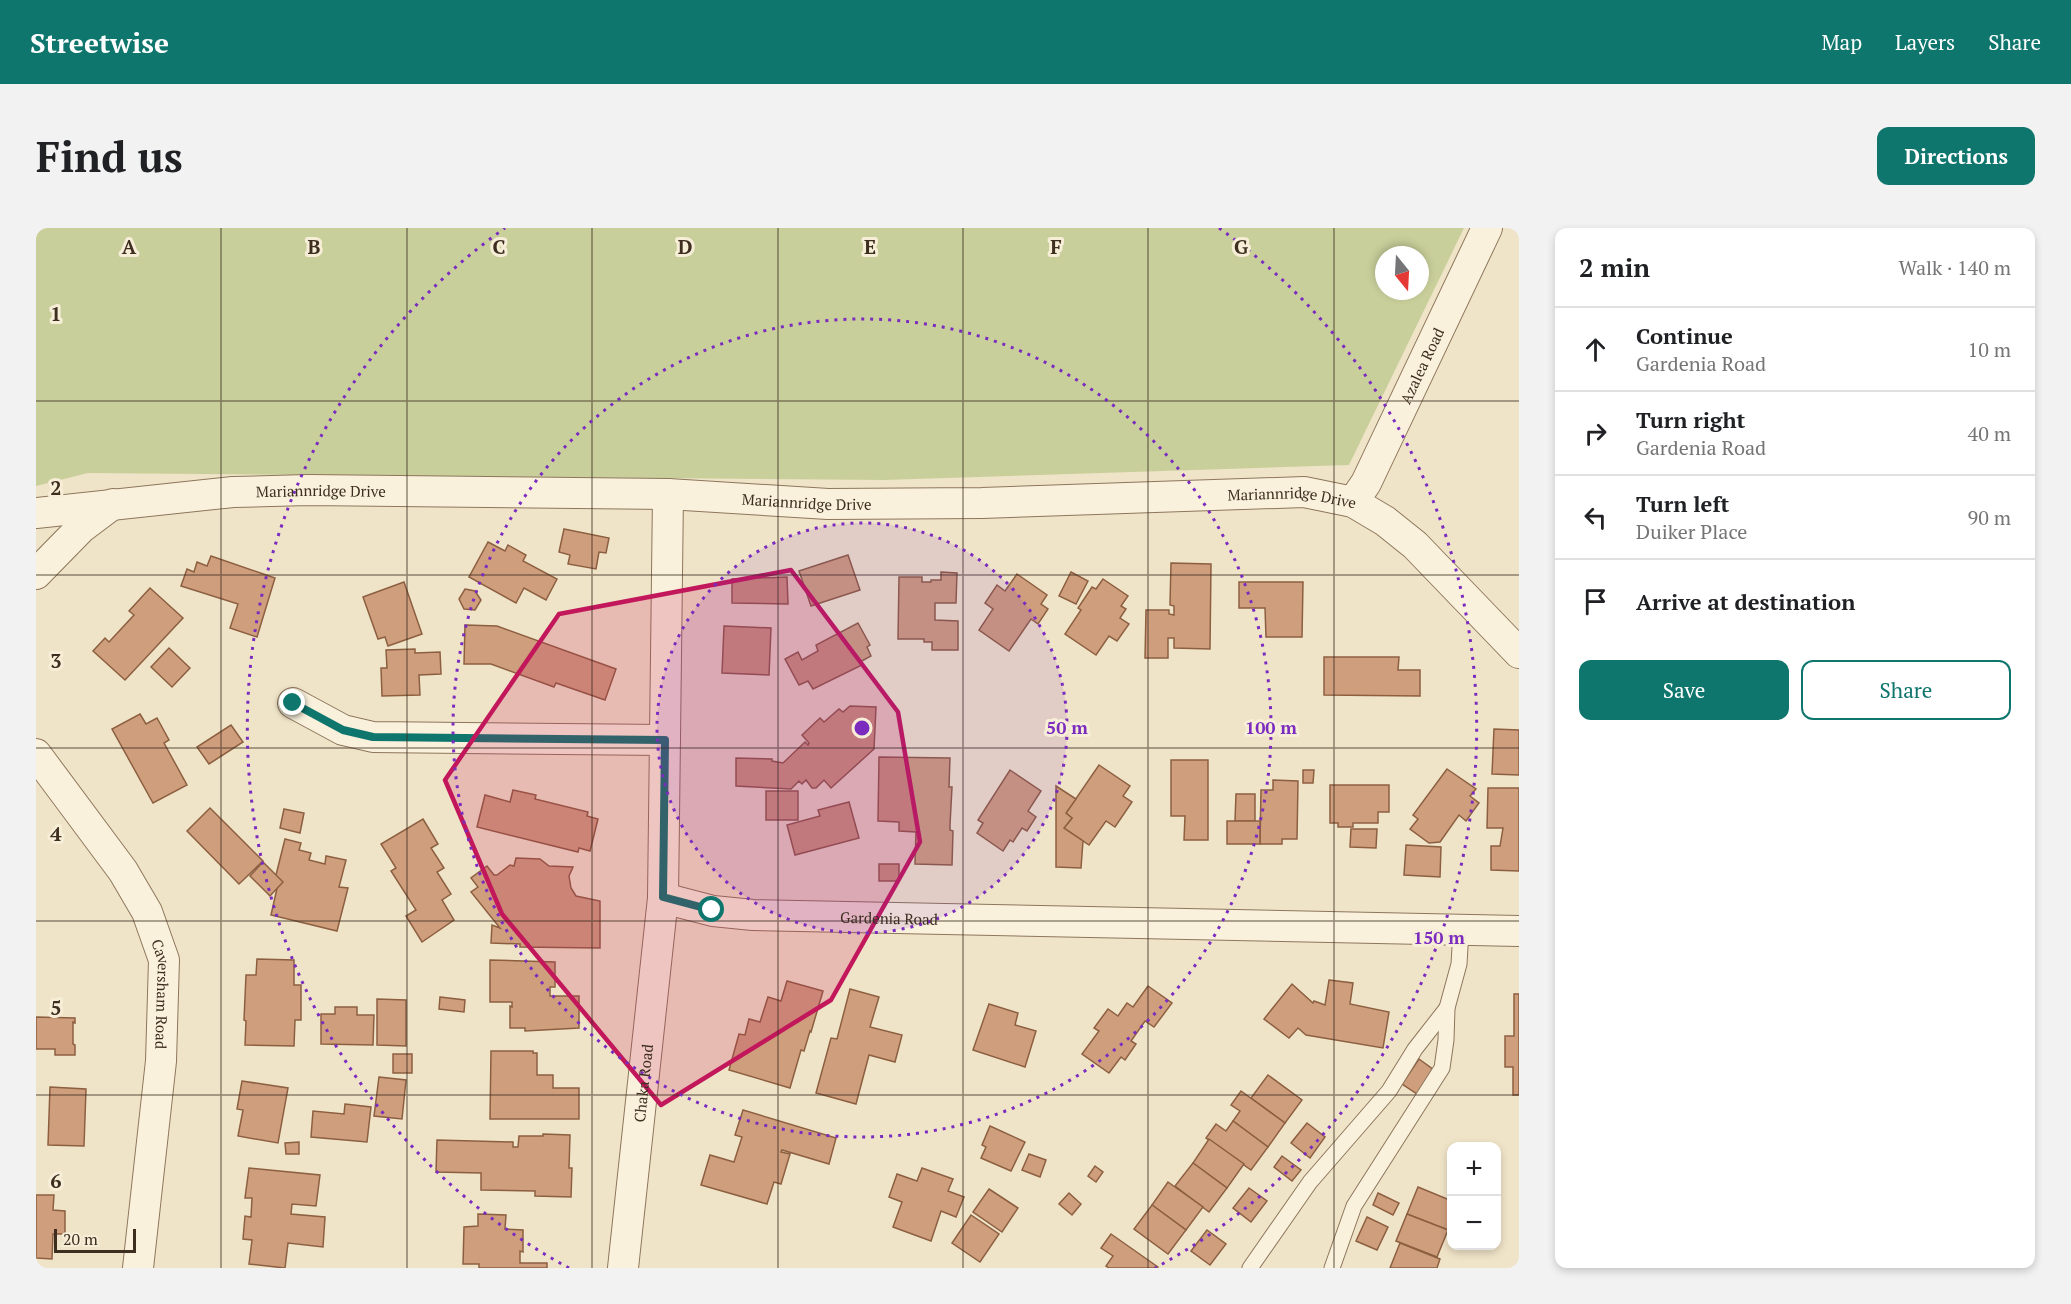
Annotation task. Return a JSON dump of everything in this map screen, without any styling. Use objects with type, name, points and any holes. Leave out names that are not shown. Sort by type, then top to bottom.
[{"type":"street","name":"Azalea Road","points":[[1353,502],[1366,483],[1487,228]]},
{"type":"street","name":"Mariannridge Drive","points":[[36,513],[233,492],[308,490],[668,494],[840,504],[982,503],[1304,492],[1353,502],[1385,521],[1415,545],[1519,653]]},
{"type":"street","points":[[663,897],[668,494]]},
{"type":"street","points":[[36,574],[81,528],[113,504]]},
{"type":"street","points":[[293,703],[343,730],[373,737],[665,740]]},
{"type":"street","name":"Caversham Road","points":[[36,754],[123,871],[147,912],[164,960],[161,1060],[138,1268]]},
{"type":"street","name":"Gardenia Road","points":[[663,897],[712,910],[753,915],[1519,931]]},
{"type":"street","name":"Chaka Road","points":[[624,1268],[663,897]]},
{"type":"lane","points":[[1332,1268],[1354,1206],[1442,1068],[1447,1008],[1459,964],[1461,930]]},
{"type":"lane","points":[[1250,1268],[1310,1182],[1389,1091],[1415,1049],[1447,1008]]},
{"type":"highlighted area","points":[[791,570],[898,712],[920,842],[831,1000],[661,1105],[502,914],[445,780],[559,614]]},
{"type":"green space","points":[[36,228],[1464,228],[1349,465],[883,480],[88,473],[36,486]]},
{"type":"building","points":[[564,529],[609,538],[606,553],[599,552],[596,569],[568,564],[570,555],[559,552]]},
{"type":"building","points":[[488,542],[505,551],[508,545],[526,555],[523,561],[557,579],[546,600],[524,588],[516,603],[469,577]]},
{"type":"building","points":[[848,555],[860,590],[811,606],[799,571]]},
{"type":"building","points":[[211,556],[275,578],[257,637],[230,628],[238,604],[181,586],[187,569],[194,572],[197,562],[207,566]]},
{"type":"building","points":[[1171,563],[1211,564],[1210,649],[1174,648],[1174,638],[1168,638],[1168,658],[1145,658],[1146,610],[1169,610],[1169,614],[1174,615],[1174,606],[1170,605]]},
{"type":"building","points":[[941,572],[957,573],[956,603],[935,603],[935,620],[958,621],[958,650],[932,650],[932,642],[924,642],[924,639],[898,639],[899,577],[922,577],[922,582],[931,582],[931,580],[941,580]]},
{"type":"building","points":[[1071,572],[1088,581],[1076,604],[1059,596]]},
{"type":"building","points":[[1017,574],[1047,595],[1041,604],[1048,609],[1038,624],[1031,619],[1009,651],[979,630],[993,609],[985,603],[997,585],[1005,591]]},
{"type":"building","points":[[787,577],[788,604],[732,603],[732,579]]},
{"type":"building","points":[[1103,579],[1128,596],[1121,606],[1126,609],[1120,618],[1129,624],[1117,641],[1109,636],[1096,655],[1065,634],[1081,610],[1078,608],[1092,587],[1096,589]]},
{"type":"building","points":[[404,582],[422,634],[388,646],[385,637],[378,639],[363,597]]},
{"type":"building","points":[[1239,582],[1303,582],[1302,637],[1266,637],[1265,608],[1239,608]]},
{"type":"building","points":[[150,588],[183,618],[125,680],[93,651],[105,638],[109,642],[134,615],[129,611]]},
{"type":"building","points":[[465,589],[475,591],[481,600],[475,610],[464,609],[459,599]]},
{"type":"building","points":[[858,623],[870,645],[867,647],[871,656],[860,662],[862,665],[813,689],[808,681],[799,685],[785,659],[798,652],[802,660],[818,651],[816,645]]},
{"type":"building","points":[[465,625],[497,626],[616,669],[605,700],[556,683],[554,687],[491,664],[464,664]]},
{"type":"building","points":[[724,626],[771,628],[769,675],[722,673]]},
{"type":"building","points":[[169,648],[190,668],[172,687],[151,667]]},
{"type":"building","points":[[415,649],[415,653],[440,652],[441,674],[419,675],[420,695],[382,696],[381,668],[387,668],[386,650]]},
{"type":"building","points":[[1324,657],[1399,657],[1398,670],[1420,670],[1420,696],[1324,695]]},
{"type":"building","points":[[850,706],[876,707],[874,749],[831,788],[824,780],[816,788],[812,788],[806,780],[802,784],[799,781],[791,789],[736,786],[736,758],[772,759],[772,761],[783,763],[805,742],[808,745],[809,743],[802,735],[820,718],[824,722],[839,709],[843,712]]},
{"type":"building","points":[[140,714],[146,724],[157,718],[169,740],[164,743],[187,785],[153,803],[112,729]]},
{"type":"building","points":[[231,725],[243,742],[209,764],[197,747]]},
{"type":"building","points":[[1494,729],[1519,730],[1519,775],[1492,774]]},
{"type":"building","points":[[879,757],[950,758],[952,865],[915,864],[916,832],[899,831],[899,822],[878,821]]},
{"type":"building","points":[[1171,760],[1208,760],[1208,840],[1184,840],[1185,816],[1171,816]]},
{"type":"building","points":[[1099,765],[1130,786],[1123,796],[1132,802],[1115,827],[1106,821],[1089,845],[1064,828],[1072,818],[1066,813]]},
{"type":"building","points":[[1447,769],[1476,789],[1470,796],[1479,803],[1466,821],[1459,815],[1440,842],[1429,843],[1410,829],[1418,819],[1413,815]]},
{"type":"building","points":[[1010,770],[1041,791],[1028,811],[1036,817],[1027,831],[1022,828],[1013,842],[1010,840],[1003,851],[977,833],[983,823],[978,820]]},
{"type":"building","points":[[1303,770],[1314,770],[1313,783],[1303,783]]},
{"type":"building","points":[[1273,780],[1298,781],[1297,839],[1282,839],[1282,844],[1260,844],[1261,790],[1273,790]]},
{"type":"building","points":[[1330,785],[1389,785],[1389,812],[1378,812],[1378,823],[1353,823],[1353,827],[1338,827],[1338,823],[1330,823]]},
{"type":"building","points":[[1056,786],[1076,799],[1066,813],[1072,818],[1064,828],[1083,841],[1081,868],[1056,867]]},
{"type":"building","points":[[1488,788],[1519,788],[1519,871],[1491,870],[1491,846],[1500,846],[1503,828],[1487,828]]},
{"type":"building","points":[[513,790],[536,795],[535,799],[588,812],[587,816],[598,819],[590,851],[579,848],[578,852],[477,827],[485,795],[510,802]]},
{"type":"building","points":[[766,791],[798,791],[798,820],[766,820]]},
{"type":"building","points":[[1236,794],[1255,794],[1255,821],[1235,821]]},
{"type":"building","points":[[849,802],[859,838],[795,855],[787,825],[820,816],[818,810]]},
{"type":"building","points":[[210,808],[263,861],[239,884],[187,831]]},
{"type":"building","points":[[284,809],[304,813],[300,833],[280,828]]},
{"type":"building","points":[[423,819],[438,844],[431,848],[444,868],[437,872],[451,894],[442,900],[454,920],[422,942],[406,916],[416,910],[391,871],[396,868],[381,844]]},
{"type":"building","points":[[1227,821],[1260,821],[1260,844],[1227,844]]},
{"type":"building","points":[[1351,829],[1377,829],[1376,848],[1350,847]]},
{"type":"building","points":[[285,839],[301,843],[299,850],[311,853],[309,860],[325,864],[326,856],[346,860],[339,887],[348,888],[337,931],[271,915],[278,884],[274,883]]},
{"type":"building","points":[[1406,845],[1441,847],[1440,877],[1404,875]]},
{"type":"building","points":[[516,858],[540,859],[549,866],[573,867],[569,876],[571,888],[576,896],[600,901],[600,948],[520,947],[520,944],[491,943],[492,925],[500,928],[471,892],[478,887],[471,878],[487,866],[494,875],[497,875],[510,865],[514,866]]},
{"type":"building","points":[[263,862],[283,882],[270,896],[250,876]]},
{"type":"building","points":[[879,864],[899,864],[899,881],[879,881]]},
{"type":"building","points":[[257,959],[294,960],[294,985],[301,985],[301,1020],[295,1020],[294,1046],[245,1045],[246,975],[256,975]]},
{"type":"building","points":[[490,960],[555,962],[555,987],[550,987],[550,996],[579,996],[579,1028],[525,1031],[525,1028],[510,1028],[512,1002],[490,1002]]},
{"type":"building","points":[[1329,980],[1353,983],[1350,1004],[1389,1012],[1383,1048],[1306,1035],[1298,1028],[1289,1038],[1264,1019],[1292,984],[1313,1003],[1314,1001],[1325,1005]]},
{"type":"building","points":[[787,981],[823,991],[811,1032],[804,1051],[801,1050],[790,1088],[729,1070],[739,1034],[745,1035],[749,1019],[760,1022],[768,997],[781,1001]]},
{"type":"building","points":[[1148,986],[1172,1003],[1154,1027],[1145,1021],[1131,1041],[1136,1044],[1125,1060],[1121,1057],[1109,1073],[1082,1054],[1099,1031],[1094,1028],[1108,1009],[1118,1016],[1127,1003],[1133,1007]]},
{"type":"building","points":[[850,989],[879,997],[870,1027],[902,1035],[895,1062],[869,1055],[856,1104],[816,1093],[831,1038],[837,1039]]},
{"type":"building","points":[[1514,994],[1519,994],[1519,1095],[1513,1095],[1513,1067],[1505,1067],[1505,1036],[1514,1036]]},
{"type":"building","points":[[440,997],[465,1000],[464,1012],[439,1009]]},
{"type":"building","points":[[377,999],[406,1000],[406,1046],[377,1045]]},
{"type":"building","points":[[989,1004],[1018,1013],[1015,1025],[1036,1031],[1025,1067],[973,1050]]},
{"type":"building","points":[[335,1007],[357,1007],[357,1015],[374,1015],[373,1045],[321,1044],[321,1014],[335,1014]]},
{"type":"building","points":[[36,1017],[75,1018],[73,1044],[75,1055],[55,1055],[55,1049],[36,1049]]},
{"type":"building","points":[[491,1051],[533,1051],[537,1053],[537,1075],[553,1075],[553,1088],[579,1088],[579,1119],[490,1119]]},
{"type":"building","points":[[393,1054],[412,1054],[412,1073],[393,1073]]},
{"type":"building","points":[[1419,1059],[1434,1070],[1417,1094],[1402,1084]]},
{"type":"building","points":[[1268,1075],[1302,1100],[1285,1123],[1251,1098]]},
{"type":"building","points":[[379,1077],[406,1080],[402,1119],[374,1116]]},
{"type":"building","points":[[242,1081],[288,1088],[278,1143],[238,1136],[243,1110],[237,1109]]},
{"type":"building","points":[[50,1087],[86,1089],[84,1146],[48,1145]]},
{"type":"building","points":[[1241,1091],[1285,1123],[1268,1147],[1233,1121],[1240,1111],[1231,1105]]},
{"type":"building","points":[[345,1104],[371,1107],[367,1142],[311,1137],[313,1111],[344,1114]]},
{"type":"building","points":[[743,1110],[836,1138],[829,1164],[782,1150],[781,1152],[790,1154],[781,1184],[774,1182],[767,1204],[701,1185],[710,1155],[734,1162],[742,1137],[735,1135]]},
{"type":"building","points":[[1233,1121],[1268,1147],[1251,1170],[1206,1138],[1216,1124],[1226,1131]]},
{"type":"building","points":[[1307,1123],[1325,1137],[1310,1158],[1291,1143]]},
{"type":"building","points":[[990,1126],[1025,1142],[1011,1171],[981,1158],[986,1147],[982,1145]]},
{"type":"building","points":[[543,1134],[570,1135],[571,1197],[535,1196],[535,1191],[481,1190],[481,1173],[436,1172],[437,1140],[513,1142],[513,1147],[518,1147],[519,1136],[543,1136]]},
{"type":"building","points":[[1209,1139],[1244,1164],[1227,1188],[1193,1163]]},
{"type":"building","points":[[299,1142],[299,1154],[286,1154],[285,1143]]},
{"type":"building","points":[[1029,1154],[1046,1160],[1040,1177],[1022,1170]]},
{"type":"building","points":[[1282,1156],[1301,1170],[1292,1181],[1274,1167]]},
{"type":"building","points":[[1193,1163],[1227,1188],[1209,1212],[1175,1186]]},
{"type":"building","points":[[1095,1166],[1103,1172],[1096,1182],[1088,1176]]},
{"type":"building","points":[[249,1168],[320,1175],[316,1206],[292,1204],[291,1214],[325,1217],[323,1247],[288,1243],[285,1268],[249,1264],[252,1240],[243,1239],[245,1216],[251,1217],[252,1198],[245,1198]]},
{"type":"building","points":[[922,1168],[953,1179],[948,1191],[964,1197],[956,1217],[941,1211],[931,1241],[893,1227],[902,1202],[889,1197],[897,1174],[917,1181]]},
{"type":"building","points":[[1168,1182],[1203,1207],[1186,1230],[1152,1205]]},
{"type":"building","points":[[1418,1187],[1447,1199],[1447,1230],[1407,1214]]},
{"type":"building","points":[[1249,1188],[1267,1201],[1251,1222],[1233,1208]]},
{"type":"building","points":[[989,1189],[1018,1208],[1002,1232],[973,1212]]},
{"type":"building","points":[[1069,1193],[1081,1204],[1072,1215],[1059,1204]]},
{"type":"building","points":[[1378,1193],[1399,1203],[1393,1215],[1373,1205]]},
{"type":"building","points":[[36,1195],[54,1195],[53,1210],[65,1211],[65,1234],[53,1234],[52,1259],[36,1258]]},
{"type":"building","points":[[1152,1205],[1186,1230],[1168,1254],[1134,1229]]},
{"type":"building","points":[[478,1214],[506,1215],[505,1229],[523,1230],[523,1252],[520,1251],[520,1263],[547,1263],[547,1268],[479,1268],[479,1264],[463,1264],[464,1227],[478,1226]]},
{"type":"building","points":[[1407,1214],[1447,1230],[1437,1257],[1396,1241]]},
{"type":"building","points":[[971,1215],[999,1234],[980,1262],[952,1243]]},
{"type":"building","points":[[1367,1217],[1388,1227],[1377,1250],[1356,1241]]},
{"type":"building","points":[[1207,1230],[1226,1244],[1210,1265],[1191,1251]]},
{"type":"building","points":[[1111,1234],[1158,1267],[1109,1268],[1106,1266],[1113,1256],[1101,1248]]},
{"type":"building","points":[[1400,1243],[1440,1259],[1437,1268],[1390,1268]]},
{"type":"route","points":[[293,703],[343,730],[373,737],[665,740],[663,897],[712,910]]}]
